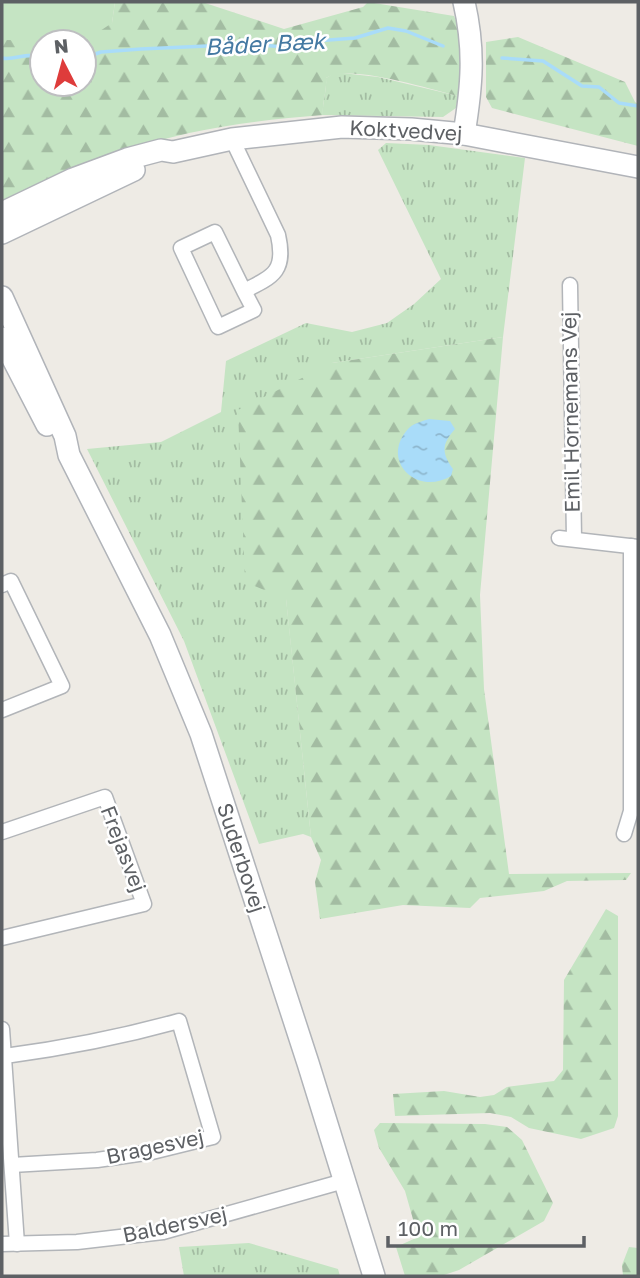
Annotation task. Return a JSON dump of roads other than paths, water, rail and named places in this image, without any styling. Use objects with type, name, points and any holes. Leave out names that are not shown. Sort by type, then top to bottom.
[{"type":"street","points":[[464,2],[473,65],[464,134]]},
{"type":"street","name":"Koktvedvej","points":[[2,214],[73,179],[161,150],[173,152],[232,139],[342,127],[464,134],[638,167]]},
{"type":"street","points":[[232,139],[278,235],[282,251],[280,267],[270,278],[244,290]]},
{"type":"street","name":"Koktvedvej","points":[[2,233],[131,171],[166,161],[173,152]]},
{"type":"street","points":[[215,232],[244,290],[254,310],[218,327],[181,248],[215,232]]},
{"type":"street","name":"Emil Hornemans Vej","points":[[570,285],[567,538],[635,547]]},
{"type":"street","name":"Suderbovej","points":[[2,297],[65,436],[69,455],[160,635],[201,734],[374,1276]]},
{"type":"street","name":"Suderbovej","points":[[2,338],[55,440],[69,455]]},
{"type":"street","points":[[624,834],[631,811],[635,547]]},
{"type":"street","points":[[2,586],[11,581],[62,686],[2,710]]},
{"type":"street","name":"Frejasvej","points":[[2,832],[105,797],[144,904],[2,938]]},
{"type":"street","name":"Bragesvej","points":[[5,1056],[116,1038],[179,1021],[213,1137],[152,1152],[97,1160],[12,1165]]},
{"type":"street","points":[[2,1033],[7,1147],[12,1165],[17,1244]]},
{"type":"street","name":"Baldersvej","points":[[2,1244],[77,1242],[163,1232],[344,1181]]},
{"type":"water","points":[[429,419],[450,421],[455,429],[445,444],[446,458],[453,469],[451,476],[425,482],[406,472],[398,452],[401,440],[409,428]]},
{"type":"waterway","name":"Båder Bæk","points":[[98,53],[251,44],[283,47],[303,42],[355,38],[388,28],[406,31],[443,46]]},
{"type":"waterway","name":"Båder Bæk","points":[[2,58],[28,56]]},
{"type":"waterway","name":"Båder Bæk","points":[[502,58],[543,61],[582,86],[599,87],[619,103],[638,106]]}]
